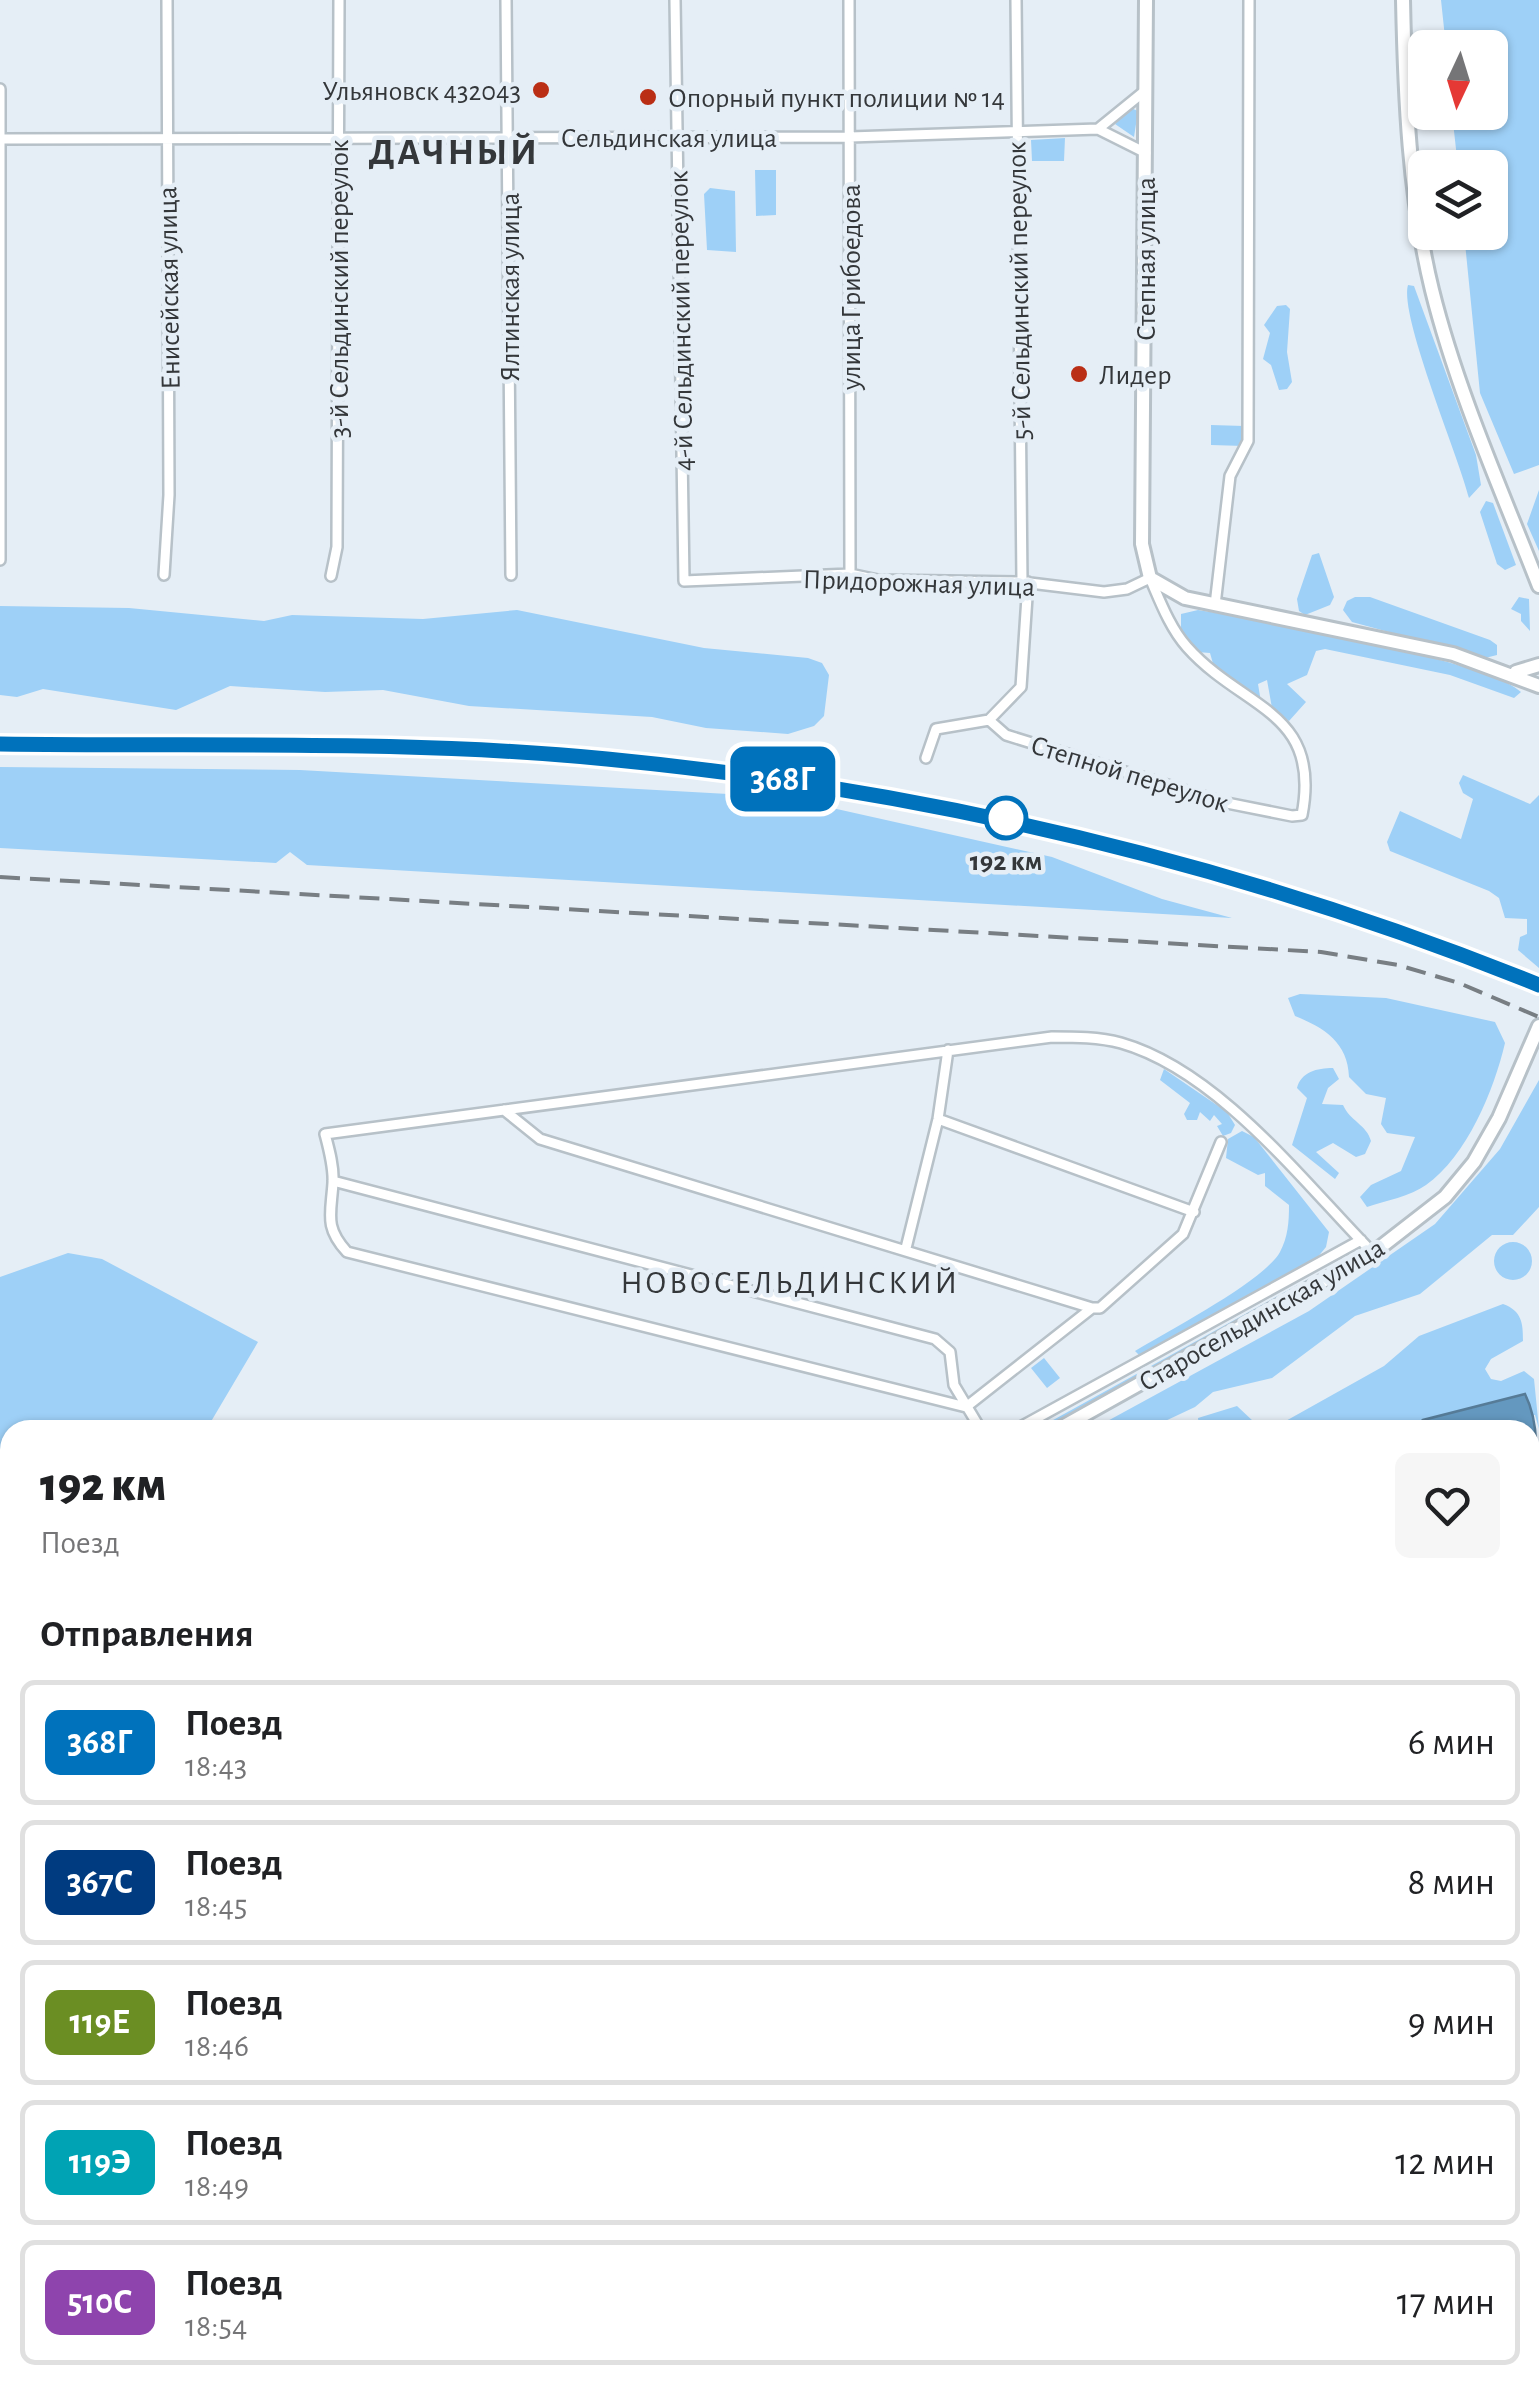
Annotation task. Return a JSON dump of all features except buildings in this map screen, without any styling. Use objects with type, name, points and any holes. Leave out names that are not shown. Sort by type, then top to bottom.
[{"type":"main road","name":"Степная улица","points":[[1146,0],[1142,544],[1150,578]]},
{"type":"main road","points":[[1403,0],[1406,104],[1418,218],[1432,290],[1462,384],[1539,586]]},
{"type":"main road","points":[[1150,578],[1166,590],[1215,605],[1394,641],[1508,672],[1539,686]]},
{"type":"main road","points":[[1508,672],[1524,672],[1539,665]]},
{"type":"main road","name":"Старосельдинская улица","points":[[1076,1420],[1373,1253],[1445,1197],[1474,1162],[1539,1026]]},
{"type":"street","name":"Енисейская улица","points":[[164,575],[170,475],[170,199],[165,136],[168,0]]},
{"type":"street","name":"3-й Сельдинский переулок","points":[[332,576],[337,547],[339,0]]},
{"type":"street","name":"Ялтинская улица","points":[[506,0],[511,574]]},
{"type":"street","name":"4-й Сельдинский переулок","points":[[675,0],[684,581]]},
{"type":"street","name":"улица Грибоедова","points":[[849,0],[850,574]]},
{"type":"street","name":"5-й Сельдинский переулок","points":[[988,720],[1021,687],[1025,582],[1016,0]]},
{"type":"street","points":[[1215,605],[1230,476],[1248,441],[1249,0]]},
{"type":"street","points":[[0,89],[0,560]]},
{"type":"street","points":[[1098,128],[1146,90]]},
{"type":"street","name":"Сельдинская улица","points":[[1,139],[339,135],[850,137],[1098,128],[1146,152]]},
{"type":"street","name":"Придорожная улица","points":[[684,581],[850,574],[878,580],[1025,582],[1104,592],[1127,590],[1150,578]]},
{"type":"street","name":"Степная улица","points":[[1150,578],[1188,647],[1269,712],[1303,750],[1306,770],[1302,814]]},
{"type":"street","points":[[926,758],[936,729],[988,720]]},
{"type":"street","name":"Степной переулок","points":[[988,720],[1006,736],[1178,789],[1222,802],[1302,814]]},
{"type":"street","points":[[966,1408],[347,1252],[334,1238],[327,1218],[333,1181],[326,1134],[1052,1038],[1123,1044],[1209,1090],[1373,1253]]},
{"type":"street","points":[[906,1248],[938,1120],[948,1050]]},
{"type":"street","points":[[504,1110],[540,1139],[1092,1308],[1100,1308],[1183,1234],[1221,1142]]},
{"type":"street","points":[[938,1120],[1194,1212]]},
{"type":"street","points":[[333,1181],[935,1339],[950,1352],[954,1385],[974,1420]]},
{"type":"street","points":[[1033,1420],[1361,1240]]},
{"type":"street","points":[[966,1408],[1092,1308]]},
{"type":"shaded area","points":[[1441,0],[1539,0],[1539,465],[1514,474],[1480,393],[1466,250],[1508,250],[1508,150],[1456,150],[1454,130],[1508,130],[1508,30],[1444,30]]},
{"type":"shaded area","points":[[1131,108],[1138,111],[1134,137],[1115,124]]},
{"type":"shaded area","points":[[1065,138],[1064,161],[1032,161],[1031,140]]},
{"type":"shaded area","points":[[755,170],[776,170],[776,215],[756,216]]},
{"type":"shaded area","points":[[710,188],[735,191],[736,252],[707,250],[704,194]]},
{"type":"shaded area","points":[[1408,285],[1414,286],[1476,455],[1481,485],[1469,498],[1412,326]]},
{"type":"shaded area","points":[[1277,306],[1290,309],[1287,352],[1292,382],[1287,389],[1279,390],[1271,365],[1263,359],[1270,333],[1264,325]]},
{"type":"shaded area","points":[[1211,425],[1244,426],[1244,446],[1211,445]]},
{"type":"shaded area","points":[[1539,490],[1539,551],[1527,524]]},
{"type":"shaded area","points":[[1486,501],[1493,503],[1516,565],[1505,570],[1497,564],[1480,512]]},
{"type":"shaded area","points":[[1319,553],[1334,597],[1330,605],[1305,615],[1299,611],[1297,599],[1312,555]]},
{"type":"shaded area","points":[[1370,597],[1490,640],[1497,645],[1497,655],[1485,658],[1352,622],[1343,610],[1347,601]]},
{"type":"shaded area","points":[[1519,597],[1529,599],[1530,631],[1521,621],[1521,614],[1511,609]]},
{"type":"shaded area","points":[[0,606],[129,608],[264,621],[292,615],[423,619],[517,610],[704,648],[808,658],[822,663],[829,675],[824,716],[814,726],[788,734],[706,728],[652,717],[469,706],[383,690],[325,692],[230,686],[176,710],[43,689],[17,697],[0,695]]},
{"type":"shaded area","points":[[1198,610],[1420,655],[1501,680],[1521,692],[1514,698],[1450,675],[1325,649],[1316,651],[1307,675],[1287,684],[1306,702],[1289,721],[1272,708],[1267,680],[1258,684],[1261,702],[1214,667],[1210,653],[1197,652],[1190,641],[1181,641],[1181,614]]},
{"type":"shaded area","points":[[0,767],[300,770],[783,797],[1052,857],[1162,899],[1232,918],[307,865],[290,852],[276,863],[0,848]]},
{"type":"shaded area","points":[[1463,775],[1530,804],[1539,795],[1539,968],[1518,950],[1520,937],[1527,934],[1527,919],[1505,918],[1499,898],[1489,891],[1390,851],[1387,842],[1400,811],[1461,839],[1473,799],[1463,793],[1459,783]]},
{"type":"shaded area","points":[[1300,994],[1386,998],[1495,1022],[1505,1043],[1486,1101],[1454,1157],[1426,1185],[1367,1207],[1360,1197],[1371,1185],[1401,1171],[1415,1137],[1387,1133],[1381,1124],[1386,1098],[1366,1094],[1349,1077],[1344,1055],[1333,1038],[1295,1016],[1288,998]]},
{"type":"shaded area","points":[[1333,1068],[1339,1079],[1328,1088],[1322,1104],[1343,1105],[1371,1141],[1365,1154],[1356,1157],[1333,1143],[1316,1152],[1339,1173],[1335,1179],[1292,1145],[1307,1098],[1297,1088],[1299,1083],[1310,1072]]},
{"type":"shaded area","points":[[1164,1069],[1227,1112],[1235,1125],[1231,1133],[1223,1136],[1217,1126],[1222,1124],[1214,1115],[1210,1121],[1200,1112],[1197,1120],[1187,1120],[1184,1114],[1190,1103],[1160,1080]]},
{"type":"shaded area","points":[[1539,1080],[1539,1207],[1513,1235],[1492,1235],[1420,1294],[1355,1316],[1272,1378],[1213,1392],[1195,1407],[1167,1420],[1109,1420],[1309,1311],[1435,1224],[1500,1149]]},
{"type":"shaded area","points":[[1242,1131],[1254,1137],[1329,1232],[1326,1247],[1317,1258],[1139,1355],[1135,1351],[1255,1277],[1271,1264],[1283,1246],[1289,1205],[1265,1186],[1265,1173],[1258,1175],[1226,1158],[1228,1139]]},
{"type":"shaded area","points":[[1513,1242],[1526,1248],[1532,1261],[1526,1274],[1513,1280],[1500,1274],[1494,1261],[1500,1248]]},
{"type":"shaded area","points":[[68,1253],[102,1259],[258,1342],[212,1420],[0,1420],[0,1277]]},
{"type":"shaded area","points":[[1314,1276],[1319,1276],[1069,1420],[1053,1420]]},
{"type":"shaded area","points":[[1503,1304],[1514,1310],[1520,1318],[1523,1341],[1491,1359],[1485,1369],[1491,1379],[1501,1381],[1524,1371],[1534,1379],[1538,1420],[1535,1415],[1288,1420],[1384,1366],[1419,1336]]},
{"type":"shaded area","points":[[1044,1358],[1060,1378],[1047,1388],[1031,1368]]},
{"type":"shaded area","points":[[1525,1394],[1533,1420],[1423,1420]]},
{"type":"shaded area","points":[[1237,1406],[1252,1420],[1198,1420],[1198,1418]]},
{"type":"railway","points":[[0,744],[304,745],[531,753],[727,773],[846,790],[964,812],[1198,868],[1427,942],[1539,985]]},
{"type":"railway","points":[[0,877],[1321,952],[1398,965],[1459,983],[1539,1017]]},
{"type":"train","name":"368Г","points":[[0,744],[425,747],[604,758],[782,779],[1006,818],[1176,860],[1339,911],[1539,985]]},
{"type":"place","name":"Ульяновск 432043","points":[[541,90]]},
{"type":"place","name":"Опорный пункт полиции № 14","points":[[648,97]]},
{"type":"place","name":"Лидер","points":[[1079,374]]},
{"type":"place","name":"192 км","points":[[1006,818]]},
{"type":"district","name":"ДАЧНЫЙ","points":[[454,151]]},
{"type":"district","name":"НОВОСЕЛЬДИНСКИЙ","points":[[790,1282]]}]
